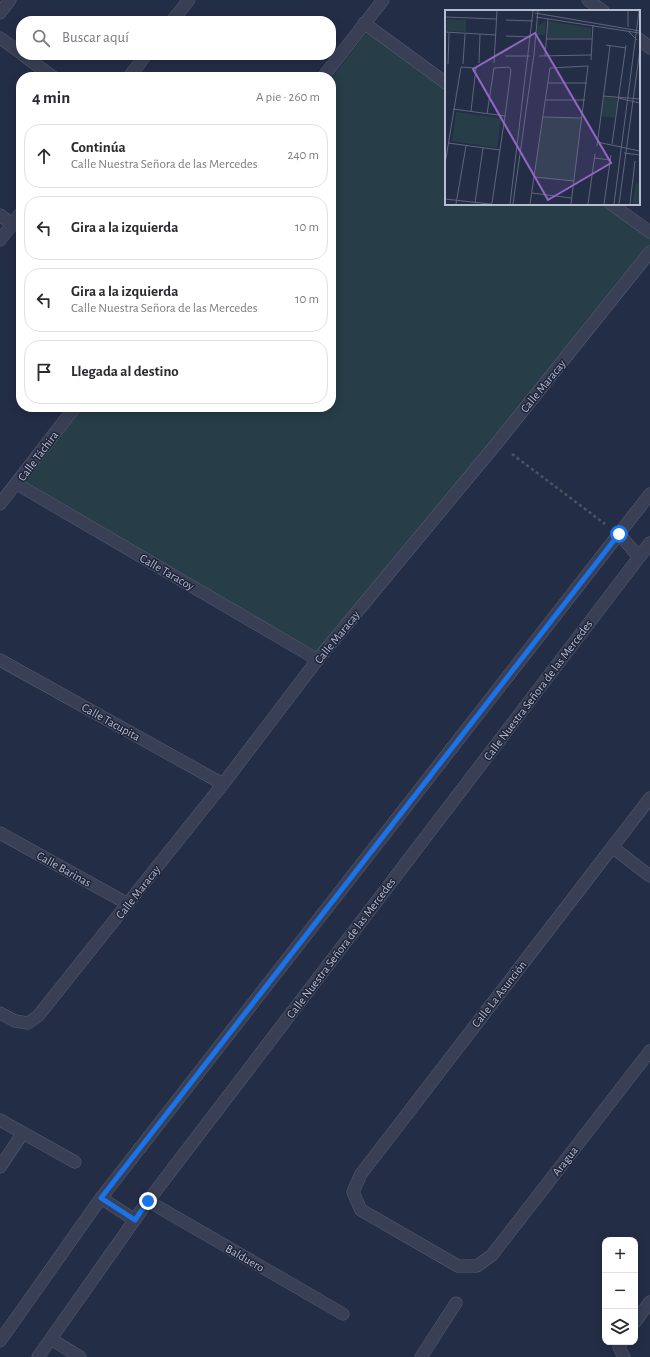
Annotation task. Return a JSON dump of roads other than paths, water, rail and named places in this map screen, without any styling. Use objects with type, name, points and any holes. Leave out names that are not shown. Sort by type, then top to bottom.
[{"type":"street","points":[[0,12],[10,0]]},
{"type":"street","points":[[176,16],[189,0]]},
{"type":"street","points":[[336,60],[383,0]]},
{"type":"street","points":[[588,0],[601,10]]},
{"type":"street","points":[[364,23],[445,82]]},
{"type":"street","points":[[0,38],[16,50]]},
{"type":"street","points":[[640,40],[650,48]]},
{"type":"street","points":[[30,60],[46,72]]},
{"type":"street","points":[[133,72],[142,60]]},
{"type":"street","points":[[327,72],[336,60]]},
{"type":"street","points":[[612,205],[650,232]]},
{"type":"street","points":[[0,215],[12,224]]},
{"type":"street","points":[[0,240],[16,219]]},
{"type":"street","name":"Calle Maracay","points":[[0,1013],[16,1022],[28,1023],[38,1016],[223,784],[318,660],[497,443],[650,252]]},
{"type":"street","name":"Calle Táchira","points":[[0,504],[17,484],[70,412]]},
{"type":"street","name":"Calle Taracoy","points":[[17,484],[318,660]]},
{"type":"street","points":[[0,1341],[101,1198],[650,494]]},
{"type":"street","points":[[619,534],[639,557]]},
{"type":"street","name":"Calle Nuestra Señora de las Mercedes","points":[[38,1357],[148,1201],[650,543]]},
{"type":"street","name":"Calle Tacupita","points":[[0,660],[223,784]]},
{"type":"street","name":"Calle La Asunción","points":[[477,1266],[458,1266],[361,1210],[353,1192],[361,1174],[650,798]]},
{"type":"street","name":"Calle Barinas","points":[[0,833],[128,904]]},
{"type":"street","points":[[612,847],[650,876]]},
{"type":"street","name":"Aragua","points":[[477,1266],[492,1255],[650,1051]]},
{"type":"street","points":[[0,1120],[75,1162]]},
{"type":"street","points":[[0,1167],[23,1133]]},
{"type":"street","points":[[101,1198],[135,1220]]},
{"type":"street","name":"Balduero","points":[[148,1201],[343,1314]]},
{"type":"street","points":[[638,1318],[650,1302]]},
{"type":"street","points":[[421,1357],[456,1303]]},
{"type":"street","points":[[51,1339],[80,1357]]}]
